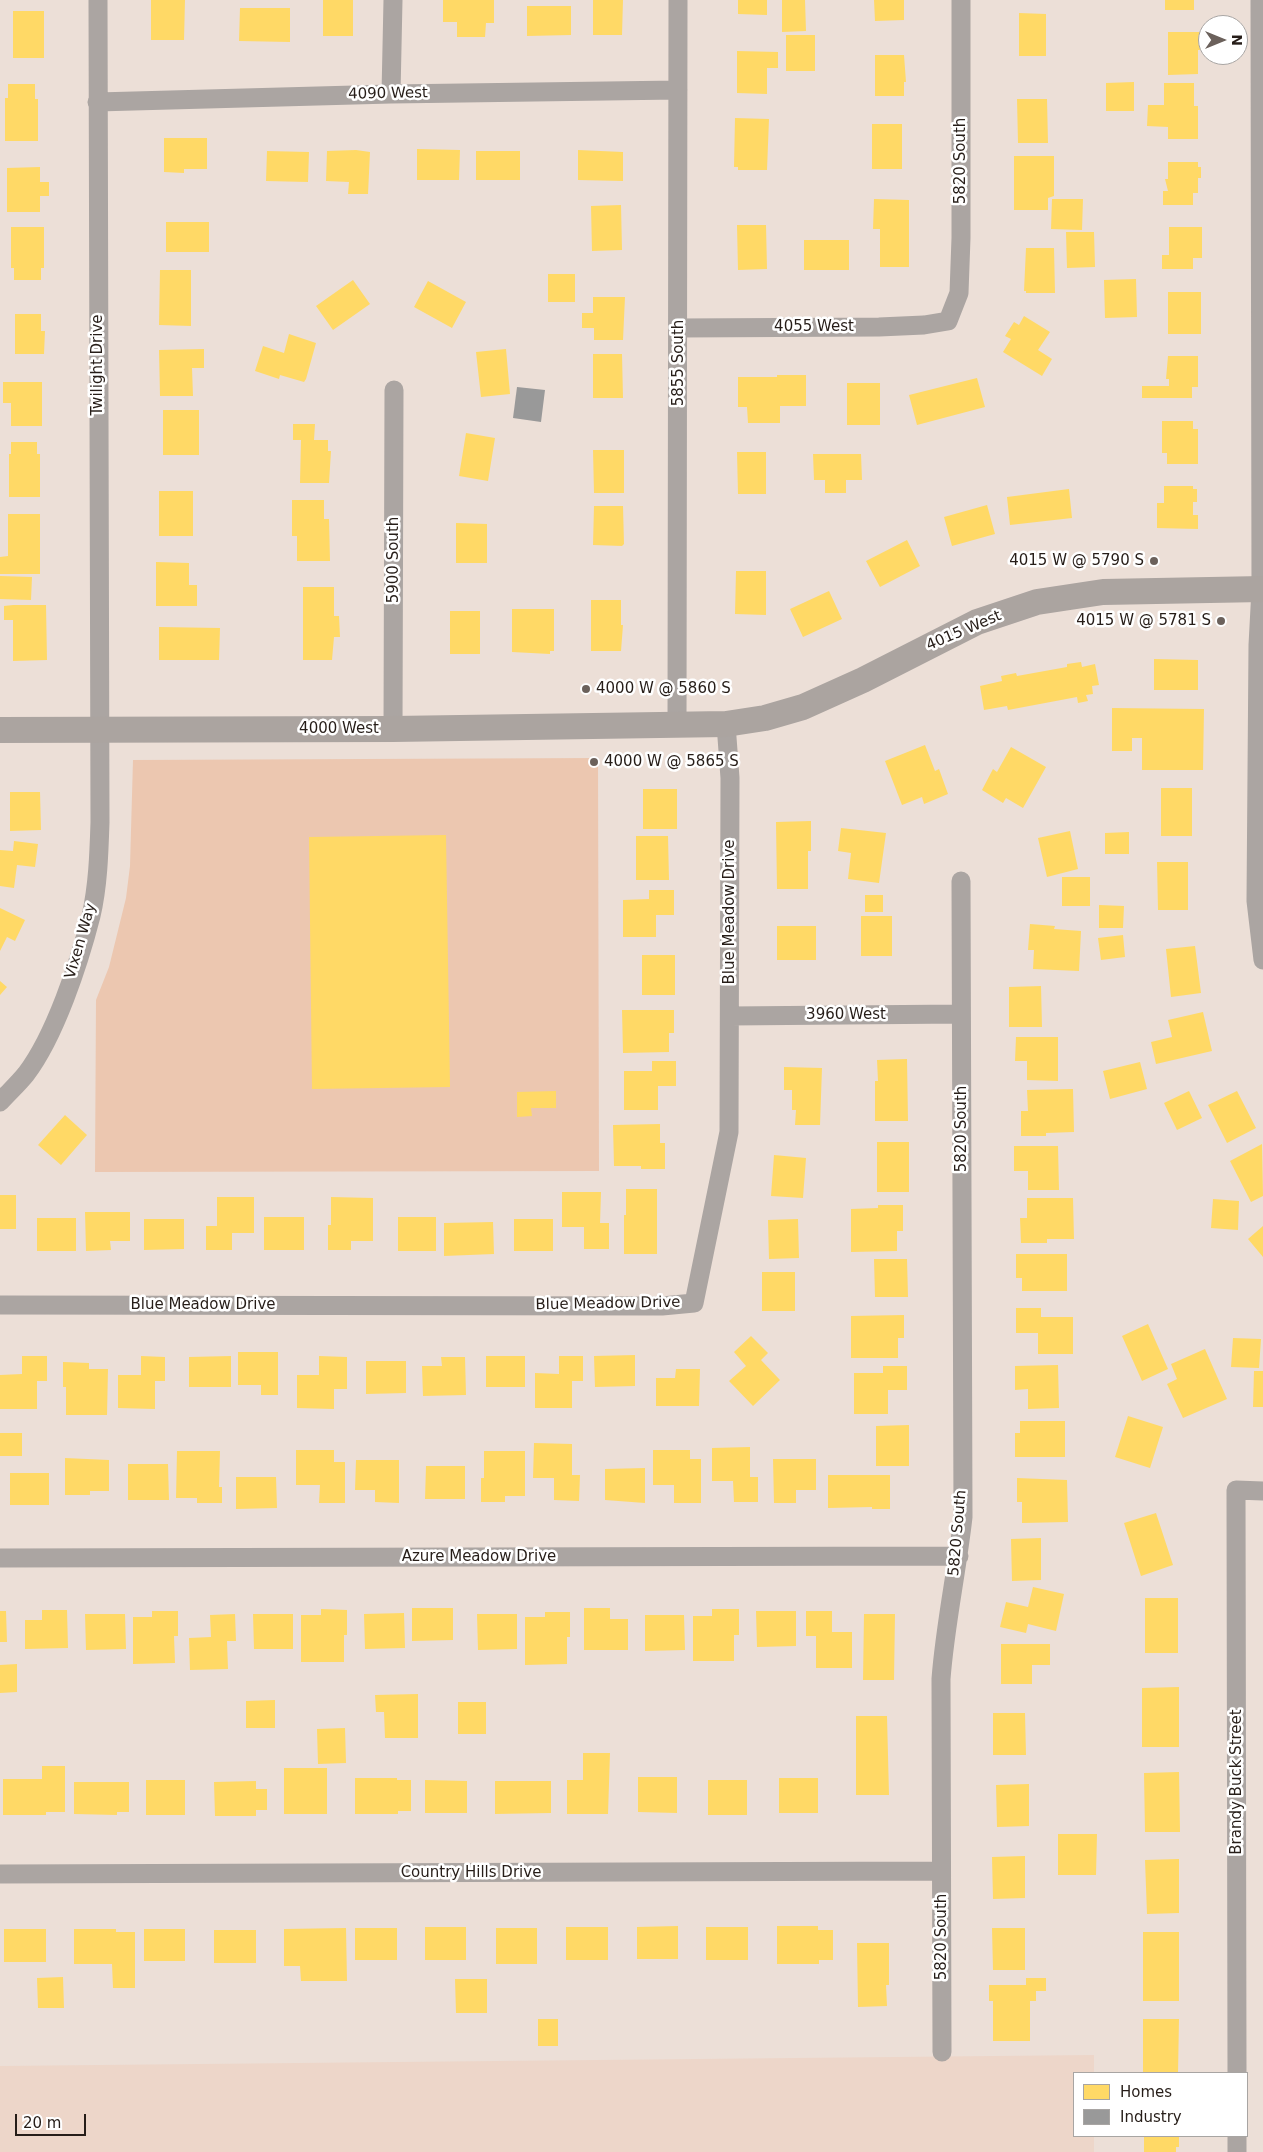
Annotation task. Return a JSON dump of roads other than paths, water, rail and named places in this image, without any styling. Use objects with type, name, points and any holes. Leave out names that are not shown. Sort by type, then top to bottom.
[{"type":"street","name":"Twilight Drive","points":[[98,0],[99,730]]},
{"type":"street","points":[[391,94],[393,0]]},
{"type":"street","name":"5855 South","points":[[677,726],[678,0]]},
{"type":"street","name":"5820 South","points":[[948,321],[959,293],[961,0]]},
{"type":"street","points":[[1260,0],[1262,589],[1258,645],[1259,901],[1263,960]]},
{"type":"street","name":"4090 West","points":[[97,102],[391,94],[678,90]]},
{"type":"street","name":"4055 West","points":[[679,328],[880,327],[948,321]]},
{"type":"street","name":"5900 South","points":[[393,729],[394,390]]},
{"type":"street","name":"4015 West","points":[[677,726],[726,724],[765,718],[803,707],[863,680],[977,622],[1037,602],[1103,592],[1262,589]]},
{"type":"street","name":"Blue Meadow Drive","points":[[0,1305],[662,1306],[694,1302],[729,1132],[730,778],[726,724]]},
{"type":"street","name":"4000 West","points":[[0,730],[677,726]]},
{"type":"street","name":"Vixen Way","points":[[0,1102],[26,1074],[53,1026],[72,977],[91,915],[98,869],[100,822],[99,730]]},
{"type":"street","name":"5820 South","points":[[942,2052],[941,1679],[944,1643],[959,1556],[963,1517],[962,881]]},
{"type":"street","name":"3960 West","points":[[730,1016],[962,1014]]},
{"type":"street","name":"Brandy Buck Street","points":[[1237,2072],[1236,1490],[1263,1491]]},
{"type":"street","name":"Azure Meadow Drive","points":[[0,1558],[959,1556]]},
{"type":"street","name":"Country Hills Drive","points":[[0,1874],[941,1871]]},
{"type":"street","points":[[1237,2137],[1237,2152]]},
{"type":"place","name":"4015 W @ 5790 S","points":[[1154,561]]},
{"type":"place","name":"4015 W @ 5781 S","points":[[1221,621]]},
{"type":"place","name":"4000 W @ 5860 S","points":[[586,689]]},
{"type":"place","name":"4000 W @ 5865 S","points":[[594,762]]}]
